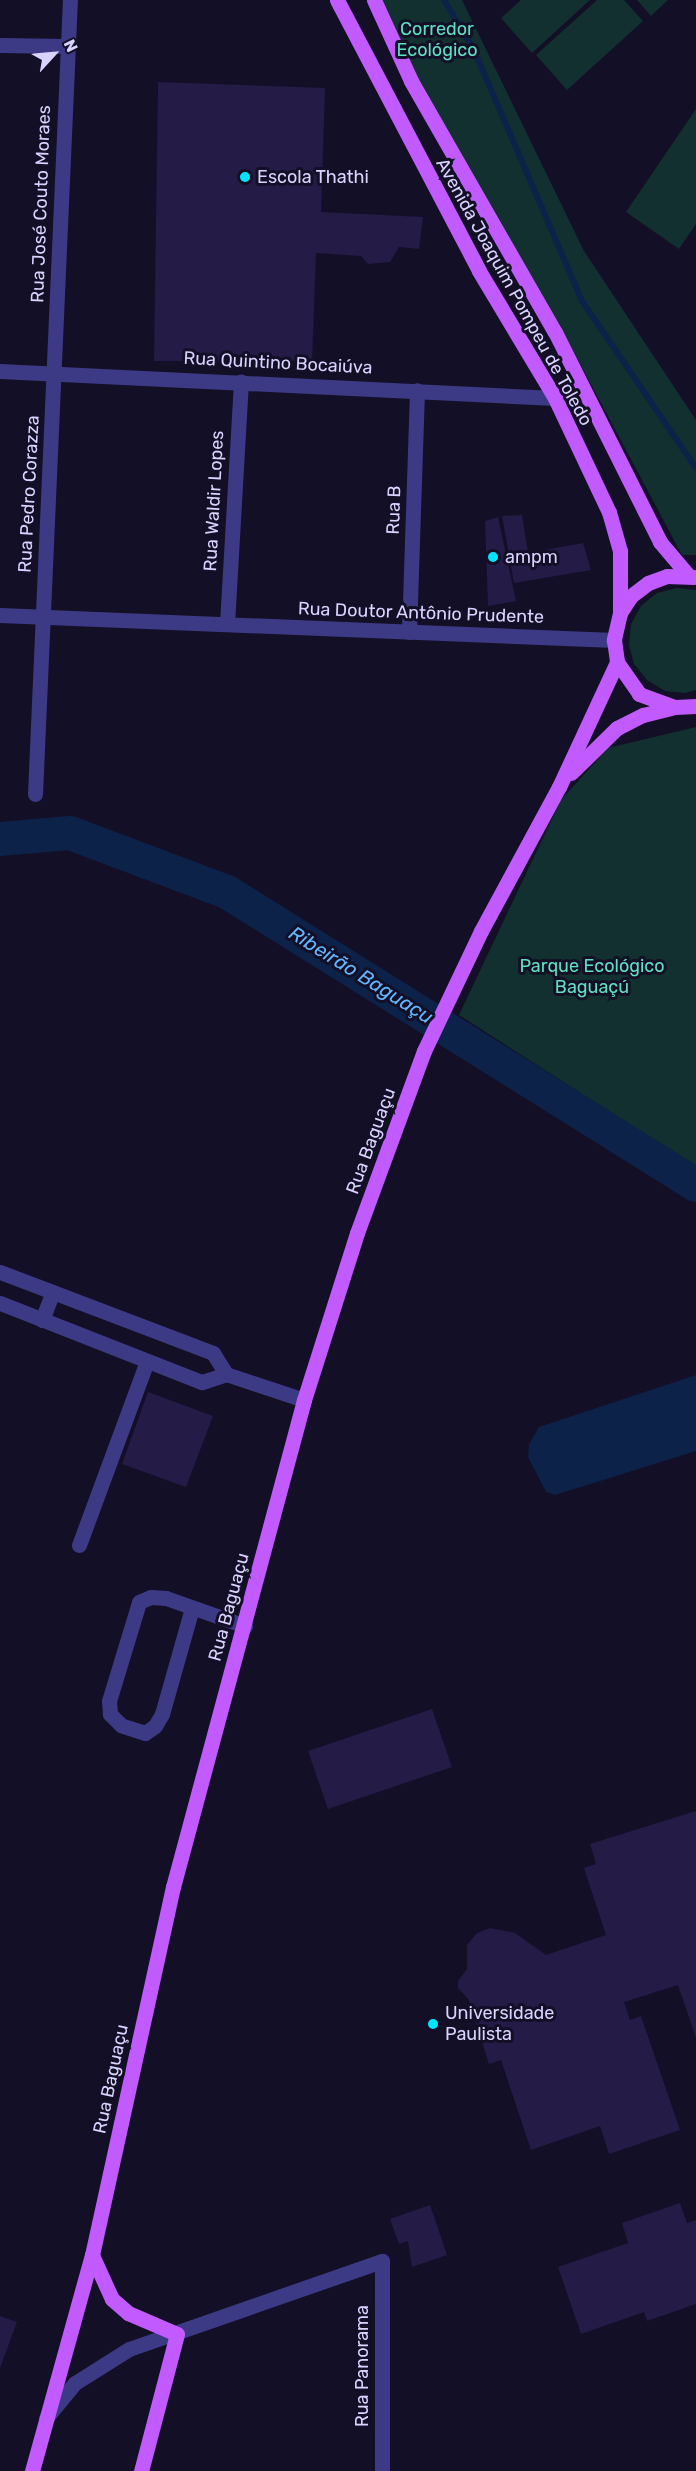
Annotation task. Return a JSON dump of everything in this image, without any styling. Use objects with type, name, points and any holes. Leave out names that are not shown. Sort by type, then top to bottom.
[{"type":"main road","name":"Avenida Joaquim Pompeu de Toledo","points":[[337,0],[452,221],[555,398],[615,532],[620,551],[620,613]]},
{"type":"main road","name":"Avenida Joaquim Pompeu de Toledo","points":[[374,0],[411,81],[555,332],[651,525],[692,576]]},
{"type":"main road","points":[[675,707],[639,693],[617,662],[614,640],[620,613],[632,596],[648,583],[667,576],[692,576]]},
{"type":"main road","points":[[559,787],[617,662]]},
{"type":"main road","points":[[559,787],[617,728],[643,715],[675,707],[696,705]]},
{"type":"main road","name":"Rua Baguaçu","points":[[32,2471],[44,2421],[92,2255],[173,1887],[304,1400],[357,1233],[424,1051],[481,931],[559,787]]},
{"type":"main road","points":[[92,2255],[112,2299],[128,2313],[177,2334],[141,2471]]},
{"type":"street","name":"Rua José Couto Moraes","points":[[54,373],[70,0]]},
{"type":"street","points":[[0,45],[67,46]]},
{"type":"street","name":"Rua Quintino Bocaiúva","points":[[0,371],[555,398]]},
{"type":"street","name":"Rua Pedro Corazza","points":[[35,794],[54,373]]},
{"type":"street","name":"Rua Waldir Lopes","points":[[227,624],[241,381]]},
{"type":"street","name":"Rua B","points":[[409,632],[417,390]]},
{"type":"street","name":"Rua Doutor Antônio Prudente","points":[[0,615],[614,640]]},
{"type":"street","points":[[0,1272],[213,1353],[226,1374]]},
{"type":"street","points":[[42,1320],[53,1292]]},
{"type":"street","points":[[0,1303],[202,1382],[226,1374],[304,1400]]},
{"type":"street","points":[[79,1545],[147,1360]]},
{"type":"street","points":[[192,1608],[162,1714],[155,1726],[145,1733],[121,1725],[110,1714],[109,1701],[139,1602],[166,1598],[245,1626]]},
{"type":"street","name":"Rua Panorama","points":[[177,2334],[382,2261],[382,2471]]},
{"type":"street","points":[[44,2421],[75,2383],[95,2368],[129,2349],[177,2334]]},
{"type":"green space","name":"Corredor Ecológico","points":[[367,0],[462,0],[584,251],[696,420],[696,555],[682,555],[561,328]]},
{"type":"green space","points":[[521,0],[590,0],[532,53],[501,18]]},
{"type":"green space","points":[[597,0],[624,0],[643,21],[567,90],[536,55]]},
{"type":"green space","points":[[637,0],[668,0],[651,16]]},
{"type":"green space","points":[[696,109],[696,224],[679,249],[626,212]]},
{"type":"green space","points":[[677,588],[696,590],[696,690],[685,693],[665,691],[647,680],[634,664],[629,645],[631,624],[641,606],[657,593]]},
{"type":"green space","name":"Parque Ecológico Baguaçú","points":[[696,727],[696,1167],[459,1015],[561,800],[608,748]]},
{"type":"water","points":[[696,1375],[696,1451],[555,1495],[546,1492],[528,1457],[529,1444],[539,1427]]},
{"type":"building","points":[[158,82],[325,88],[321,212],[423,217],[419,249],[399,247],[390,262],[368,264],[361,256],[316,253],[312,361],[154,361]]},
{"type":"building","points":[[522,515],[528,553],[583,543],[591,570],[514,583],[502,516]]},
{"type":"building","points":[[498,517],[516,601],[488,606],[485,521]]},
{"type":"building","points":[[148,1392],[213,1416],[186,1487],[122,1464]]},
{"type":"building","points":[[432,1709],[452,1767],[328,1809],[308,1751]]},
{"type":"building","points":[[696,1811],[696,2038],[678,1985],[624,2002],[630,2020],[641,2016],[680,2130],[609,2154],[600,2126],[531,2150],[501,2060],[489,2064],[469,2000],[458,1988],[458,1981],[467,1969],[467,1945],[477,1933],[490,1928],[515,1933],[546,1955],[606,1935],[584,1868],[596,1864],[590,1844]]},
{"type":"building","points":[[680,2203],[687,2223],[696,2220],[696,2304],[647,2321],[644,2312],[581,2334],[558,2267],[628,2243],[622,2223]]},
{"type":"building","points":[[430,2205],[447,2255],[412,2267],[408,2241],[399,2244],[390,2219]]},
{"type":"building","points":[[0,2316],[17,2322],[0,2368]]},
{"type":"waterway","points":[[444,0],[474,50],[582,301],[696,468]]},
{"type":"waterway","name":"Ribeirão Baguaçu","points":[[0,839],[70,833],[227,892],[696,1185]]},
{"type":"place","name":"Escola Thathi","points":[[245,177]]},
{"type":"place","name":"ampm","points":[[493,557]]},
{"type":"place","name":"Universidade Paulista","points":[[433,2024]]}]
